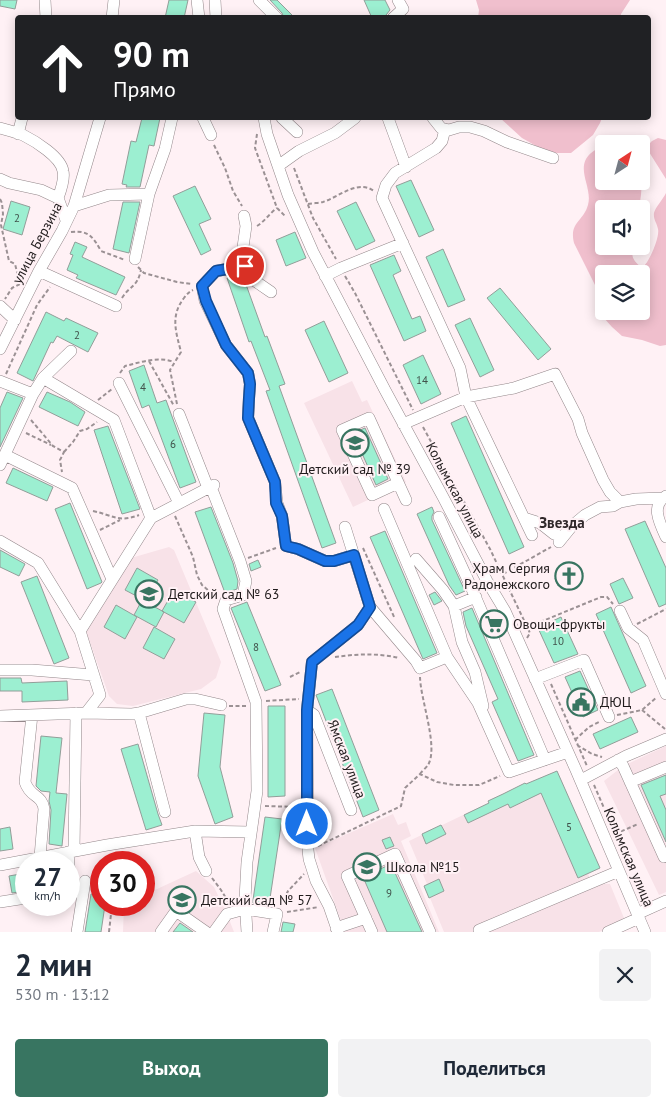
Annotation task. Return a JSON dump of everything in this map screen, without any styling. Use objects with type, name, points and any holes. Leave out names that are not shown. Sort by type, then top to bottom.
[{"type":"street","points":[[45,0],[46,15]]},
{"type":"street","points":[[112,15],[114,0]]},
{"type":"street","points":[[197,0],[198,15]]},
{"type":"street","points":[[214,0],[216,15]]},
{"type":"street","points":[[259,0],[274,15]]},
{"type":"street","points":[[396,15],[403,9],[398,0]]},
{"type":"street","points":[[18,134],[22,120]]},
{"type":"street","name":"улица Берзина","points":[[0,349],[74,206],[99,120]]},
{"type":"street","points":[[135,264],[149,194],[165,149],[172,120]]},
{"type":"street","points":[[204,120],[211,135]]},
{"type":"street","name":"Колымская улица","points":[[264,120],[267,134],[293,208],[325,276],[487,582],[505,611],[535,679],[573,749],[580,780],[645,932]]},
{"type":"street","points":[[284,120],[297,132]]},
{"type":"street","points":[[278,166],[299,151],[335,133],[349,120]]},
{"type":"street","points":[[389,120],[406,167]]},
{"type":"street","points":[[435,120],[445,129],[470,127],[484,130],[507,142],[554,158]]},
{"type":"street","points":[[0,128],[39,144],[52,154],[60,164],[63,170],[63,178],[58,198],[66,220]]},
{"type":"street","points":[[445,129],[442,141],[436,148],[395,173],[386,185],[382,198],[460,368],[466,397],[532,534]]},
{"type":"street","points":[[3,183],[41,190],[58,198]]},
{"type":"street","points":[[74,206],[109,196],[149,194]]},
{"type":"street","points":[[245,221],[243,247],[245,266],[255,281],[271,292]]},
{"type":"street","points":[[325,276],[403,243]]},
{"type":"street","points":[[245,266],[216,271],[202,286],[206,301],[226,345],[248,373],[250,384],[248,418],[275,482],[276,503],[282,516],[286,546],[298,549],[325,561],[334,561],[354,555]]},
{"type":"street","points":[[39,271],[116,306]]},
{"type":"street","points":[[0,306],[14,320]]},
{"type":"street","points":[[71,351],[43,378],[33,394],[2,460],[72,488],[112,579]]},
{"type":"street","points":[[403,424],[466,397],[514,388],[555,374],[578,419],[582,433],[610,492],[620,502]]},
{"type":"street","points":[[43,378],[114,420],[150,514]]},
{"type":"street","points":[[1,381],[33,394]]},
{"type":"street","points":[[119,383],[175,505]]},
{"type":"street","points":[[179,414],[211,487],[246,580],[243,595],[226,600],[222,609],[256,702],[257,791],[240,911],[247,932]]},
{"type":"street","points":[[398,483],[372,495],[342,430],[369,418],[406,500]]},
{"type":"street","points":[[80,631],[150,514],[175,505],[211,487]]},
{"type":"street","points":[[524,518],[540,523],[561,539],[572,526],[600,507],[613,506],[620,502],[636,499],[664,497]]},
{"type":"street","points":[[664,497],[657,507],[658,518],[666,537]]},
{"type":"street","points":[[384,509],[447,657],[478,703],[509,772],[573,749]]},
{"type":"street","points":[[439,518],[476,597],[545,760]]},
{"type":"street","points":[[345,527],[370,607],[418,665],[447,657]]},
{"type":"street","points":[[0,541],[38,563],[80,631],[100,695],[81,713],[71,851]]},
{"type":"street","points":[[416,559],[443,590],[454,606],[462,642],[476,672],[486,721]]},
{"type":"street","points":[[454,606],[476,597]]},
{"type":"street","points":[[307,710],[312,662],[358,625],[370,607]]},
{"type":"street","points":[[620,611],[628,628],[642,640],[665,692]]},
{"type":"street","points":[[535,679],[584,660],[609,717]]},
{"type":"street","points":[[0,670],[32,670],[93,675]]},
{"type":"street","points":[[0,716],[139,713],[186,699],[195,699],[221,705]]},
{"type":"street","name":"Ямская улица","points":[[307,710],[314,715],[351,810]]},
{"type":"street","name":"Ямская улица","points":[[307,710],[308,850],[316,882],[329,906],[337,930]]},
{"type":"street","points":[[139,713],[165,812]]},
{"type":"street","points":[[32,715],[25,782],[31,794],[44,804],[41,851]]},
{"type":"street","points":[[580,780],[618,760],[666,739]]},
{"type":"street","points":[[618,760],[623,766],[664,857],[666,856]]},
{"type":"street","points":[[630,782],[666,767]]},
{"type":"street","points":[[77,851],[195,831],[250,832]]},
{"type":"street","points":[[195,831],[200,857],[206,871]]},
{"type":"street","points":[[372,932],[347,876],[395,854],[430,932]]},
{"type":"street","points":[[0,865],[15,862]]},
{"type":"street","points":[[479,930],[619,871]]},
{"type":"street","points":[[80,887],[84,885],[80,912]]},
{"type":"street","points":[[0,902],[15,900]]},
{"type":"street","points":[[608,932],[666,901]]},
{"type":"street","points":[[161,932],[176,911],[206,932]]},
{"type":"street","points":[[214,932],[227,914],[240,911],[277,914],[273,932]]},
{"type":"street","points":[[77,932],[79,916]]},
{"type":"street","points":[[337,930],[366,918]]},
{"type":"path","points":[[211,135],[233,191],[243,208],[245,221],[252,227],[260,224],[277,208]]},
{"type":"path","points":[[290,158],[313,218],[355,293],[418,418],[503,575],[528,627],[530,633],[527,639]]},
{"type":"path","points":[[308,204],[323,202],[356,187],[371,189],[382,198]]},
{"type":"path","points":[[0,198],[3,214],[1,225],[9,260],[15,264],[20,284],[12,288],[0,306]]},
{"type":"path","points":[[62,231],[82,231],[94,238],[101,251],[135,264],[144,273],[177,282],[202,286]]},
{"type":"path","points":[[116,306],[124,293],[139,278],[135,264]]},
{"type":"path","points":[[1,381],[37,305],[55,278]]},
{"type":"path","points":[[179,414],[170,370],[181,352],[175,331],[175,318],[180,304],[189,292],[202,286]]},
{"type":"path","points":[[90,406],[119,383],[120,372],[125,366],[164,359],[174,362]]},
{"type":"path","points":[[149,361],[179,414]]},
{"type":"path","points":[[24,412],[53,446]]},
{"type":"path","points":[[62,483],[60,460],[64,452],[80,431],[93,425],[104,415]]},
{"type":"path","points":[[17,429],[64,452]]},
{"type":"path","points":[[175,505],[193,557],[197,575],[206,588],[225,604]]},
{"type":"path","points":[[81,508],[104,513],[120,520]]},
{"type":"path","points":[[92,533],[120,520],[150,514]]},
{"type":"path","points":[[503,575],[561,539]]},
{"type":"path","points":[[360,541],[394,618]]},
{"type":"path","points":[[240,561],[274,548]]},
{"type":"path","points":[[528,627],[601,597],[607,598],[620,611]]},
{"type":"path","points":[[628,628],[666,609]]},
{"type":"path","points":[[308,850],[401,806],[405,788],[429,764],[432,748],[418,665],[390,656],[357,654],[335,657]]},
{"type":"path","points":[[575,740],[590,727],[609,717],[642,710],[665,692]]},
{"type":"path","points":[[256,702],[292,699]]},
{"type":"path","points":[[221,705],[245,707]]},
{"type":"path","points":[[642,710],[666,730]]},
{"type":"path","points":[[573,749],[604,757]]},
{"type":"path","points":[[420,774],[437,782],[454,785],[479,785],[509,772]]},
{"type":"path","points":[[255,806],[287,808]]},
{"type":"path","points":[[615,834],[647,820]]},
{"type":"path","points":[[277,914],[288,891],[312,868]]},
{"type":"path","points":[[206,871],[240,911]]},
{"type":"path","points":[[277,914],[329,906]]},
{"type":"path","points":[[109,932],[111,916]]},
{"type":"shaded area","points":[[476,0],[630,0],[621,15],[478,15]]},
{"type":"shaded area","points":[[502,120],[601,120],[593,135],[571,153],[545,151],[522,138]]},
{"type":"shaded area","points":[[658,138],[666,140],[666,179],[650,154],[650,143]]},
{"type":"shaded area","points":[[595,151],[595,190],[641,190],[640,200],[595,200],[595,255],[632,255],[639,265],[595,265],[595,285],[574,243],[573,236],[575,226],[588,205],[589,198],[584,165],[591,153]]},
{"type":"shaded area","points":[[666,193],[666,345],[660,346],[622,336],[606,320],[650,320],[650,265],[645,265],[656,244],[658,233],[654,213]]},
{"type":"shaded area","name":"Детский сад № 39","points":[[352,381],[362,402],[367,400],[406,482],[353,507],[304,403]]},
{"type":"shaded area","name":"Детский сад № 63","points":[[169,547],[174,550],[221,662],[216,678],[201,689],[133,706],[117,704],[109,696],[85,628],[131,558]]},
{"type":"shaded area","points":[[666,746],[666,892],[659,895],[604,781],[623,766]]},
{"type":"shaded area","points":[[557,771],[600,868],[588,874],[594,887],[610,884],[624,918],[621,922],[599,932],[444,932],[424,886],[427,884],[409,841],[525,783]]},
{"type":"shaded area","name":"Школа №15","points":[[393,814],[398,825],[406,822],[411,836],[401,841],[439,932],[345,932],[315,848]]},
{"type":"shaded area","name":"Детский сад № 57","points":[[196,871],[214,887],[234,932],[123,932],[124,916],[155,916],[155,890]]},
{"type":"building","points":[[0,0],[17,0],[15,9],[0,6]]},
{"type":"building","points":[[169,0],[188,0],[185,15],[166,15]]},
{"type":"building","points":[[270,0],[277,0],[292,15],[283,15]]},
{"type":"building","points":[[364,0],[385,0],[390,10],[386,15],[371,15]]},
{"type":"building","points":[[142,120],[160,120],[154,146],[149,145],[140,187],[126,187],[127,185],[122,184],[131,141],[136,142]]},
{"type":"building","points":[[411,180],[434,230],[419,237],[396,186]]},
{"type":"building","points":[[195,186],[211,219],[199,224],[211,250],[201,255],[173,196]]},
{"type":"building","points":[[11,201],[30,207],[22,235],[3,229]]},
{"type":"building","points":[[123,202],[140,202],[129,253],[113,249]]},
{"type":"building","points":[[356,202],[375,241],[356,250],[337,211]]},
{"type":"building","points":[[295,232],[306,258],[286,266],[276,240]]},
{"type":"building","points":[[75,242],[87,247],[82,257],[125,277],[116,295],[76,278],[78,275],[67,270],[73,255],[70,254]]},
{"type":"building","points":[[443,249],[465,300],[448,307],[426,257]]},
{"type":"building","points":[[394,255],[401,271],[393,275],[412,319],[420,316],[426,331],[404,341],[370,265]]},
{"type":"building","points":[[241,274],[285,384],[279,386],[336,543],[322,548],[266,391],[270,390],[251,341],[249,342],[227,278]]},
{"type":"building","points":[[500,288],[551,349],[538,360],[487,298]]},
{"type":"building","points":[[46,312],[64,321],[66,318],[98,333],[88,352],[57,336],[53,343],[51,342],[33,381],[17,373]]},
{"type":"building","points":[[470,318],[494,370],[480,377],[455,325]]},
{"type":"building","points":[[324,321],[348,373],[329,382],[305,330]]},
{"type":"building","points":[[423,355],[441,394],[421,404],[403,365]]},
{"type":"building","points":[[144,365],[157,403],[166,400],[196,482],[180,488],[149,405],[142,408],[129,371]]},
{"type":"building","points":[[7,392],[23,398],[0,447],[0,408]]},
{"type":"building","points":[[47,392],[70,402],[85,412],[78,426],[39,407]]},
{"type":"building","points":[[466,416],[524,547],[509,554],[451,423]]},
{"type":"building","points":[[108,426],[140,509],[122,514],[94,430]]},
{"type":"building","points":[[365,428],[388,479],[376,485],[353,433]]},
{"type":"building","points":[[13,468],[53,487],[47,501],[6,483]]},
{"type":"building","points":[[70,503],[102,582],[87,589],[55,509]]},
{"type":"building","points":[[211,507],[238,581],[237,589],[225,593],[195,512]]},
{"type":"building","points":[[432,507],[434,512],[432,520],[465,591],[456,595],[449,585],[417,514]]},
{"type":"building","points":[[645,521],[666,568],[666,604],[659,607],[625,529]]},
{"type":"building","points":[[385,531],[437,653],[423,659],[370,537]]},
{"type":"building","points":[[0,550],[25,564],[19,576],[0,567]]},
{"type":"building","points":[[258,560],[261,567],[251,571],[249,564]]},
{"type":"building","name":"Храм Сергия Радонежского","points":[[580,567],[583,574],[558,586],[555,578]]},
{"type":"building","points":[[137,568],[158,580],[146,601],[125,590]]},
{"type":"building","points":[[37,576],[69,658],[54,664],[21,582]]},
{"type":"building","points":[[623,578],[633,598],[619,604],[610,584]]},
{"type":"building","points":[[174,590],[196,602],[184,623],[162,611]]},
{"type":"building","points":[[435,592],[442,601],[434,605],[429,595]]},
{"type":"building","points":[[142,600],[164,612],[156,627],[134,615]]},
{"type":"building","points":[[247,602],[281,685],[265,691],[231,608]]},
{"type":"building","points":[[116,605],[137,617],[125,639],[104,627]]},
{"type":"building","points":[[611,607],[646,686],[631,693],[596,614]]},
{"type":"building","points":[[472,608],[534,755],[518,761],[492,702],[498,699],[466,626],[463,612]]},
{"type":"building","points":[[561,617],[578,654],[554,663],[538,628]]},
{"type":"building","points":[[154,627],[175,639],[164,659],[143,648]]},
{"type":"building","points":[[580,671],[598,710],[583,717],[565,677]]},
{"type":"building","points":[[0,678],[21,678],[22,683],[67,681],[68,700],[22,702],[22,691],[0,691]]},
{"type":"building","points":[[332,689],[379,810],[363,817],[316,695]]},
{"type":"building","points":[[268,706],[285,706],[285,796],[268,797]]},
{"type":"building","points":[[204,713],[225,715],[220,767],[233,817],[215,824],[198,776]]},
{"type":"building","points":[[631,717],[638,732],[600,749],[593,734]]},
{"type":"building","points":[[41,736],[62,738],[56,793],[67,794],[62,846],[49,844],[50,792],[41,791],[36,786]]},
{"type":"building","points":[[138,744],[162,825],[146,830],[121,749]]},
{"type":"building","points":[[557,771],[600,868],[578,878],[541,793],[510,808],[508,804],[468,823],[464,815],[525,783]]},
{"type":"building","points":[[666,775],[666,794],[660,796],[666,810],[666,842],[641,785]]},
{"type":"building","points":[[265,817],[282,819],[269,905],[253,903]]},
{"type":"building","points":[[441,825],[446,834],[426,844],[422,834]]},
{"type":"building","points":[[10,827],[13,849],[0,851],[0,829]]},
{"type":"building","points":[[390,837],[394,846],[386,849],[382,840]]},
{"type":"building","points":[[391,864],[422,932],[387,932],[363,877]]},
{"type":"building","points":[[15,875],[15,893],[12,893],[9,876]]},
{"type":"building","points":[[439,879],[444,891],[429,898],[424,886]]},
{"type":"building","points":[[90,900],[90,916],[103,916],[101,932],[85,932]]},
{"type":"building","points":[[283,922],[295,924],[293,932],[281,932]]},
{"type":"building","points":[[180,923],[193,932],[173,932]]},
{"type":"place","name":"Детский сад № 39","points":[[355,443]]},
{"type":"place","name":"Храм Сергия Радонежского","points":[[569,576]]},
{"type":"place","name":"Детский сад № 63","points":[[149,594]]},
{"type":"place","name":"Овощи-фрукты","points":[[494,624]]},
{"type":"place","name":"ДЮЦ","points":[[581,702]]},
{"type":"place","name":"Школа №15","points":[[367,867]]},
{"type":"place","name":"Детский сад № 57","points":[[182,900]]},
{"type":"district","name":"Звезда","points":[[562,522]]},
{"type":"route","points":[[245,266],[216,271],[202,286],[206,301],[226,345],[248,373],[250,384],[248,418],[275,482],[276,503],[282,516],[286,546],[298,549],[325,561],[334,561],[354,555],[370,607],[358,625],[312,662],[307,710],[307,824]]}]
